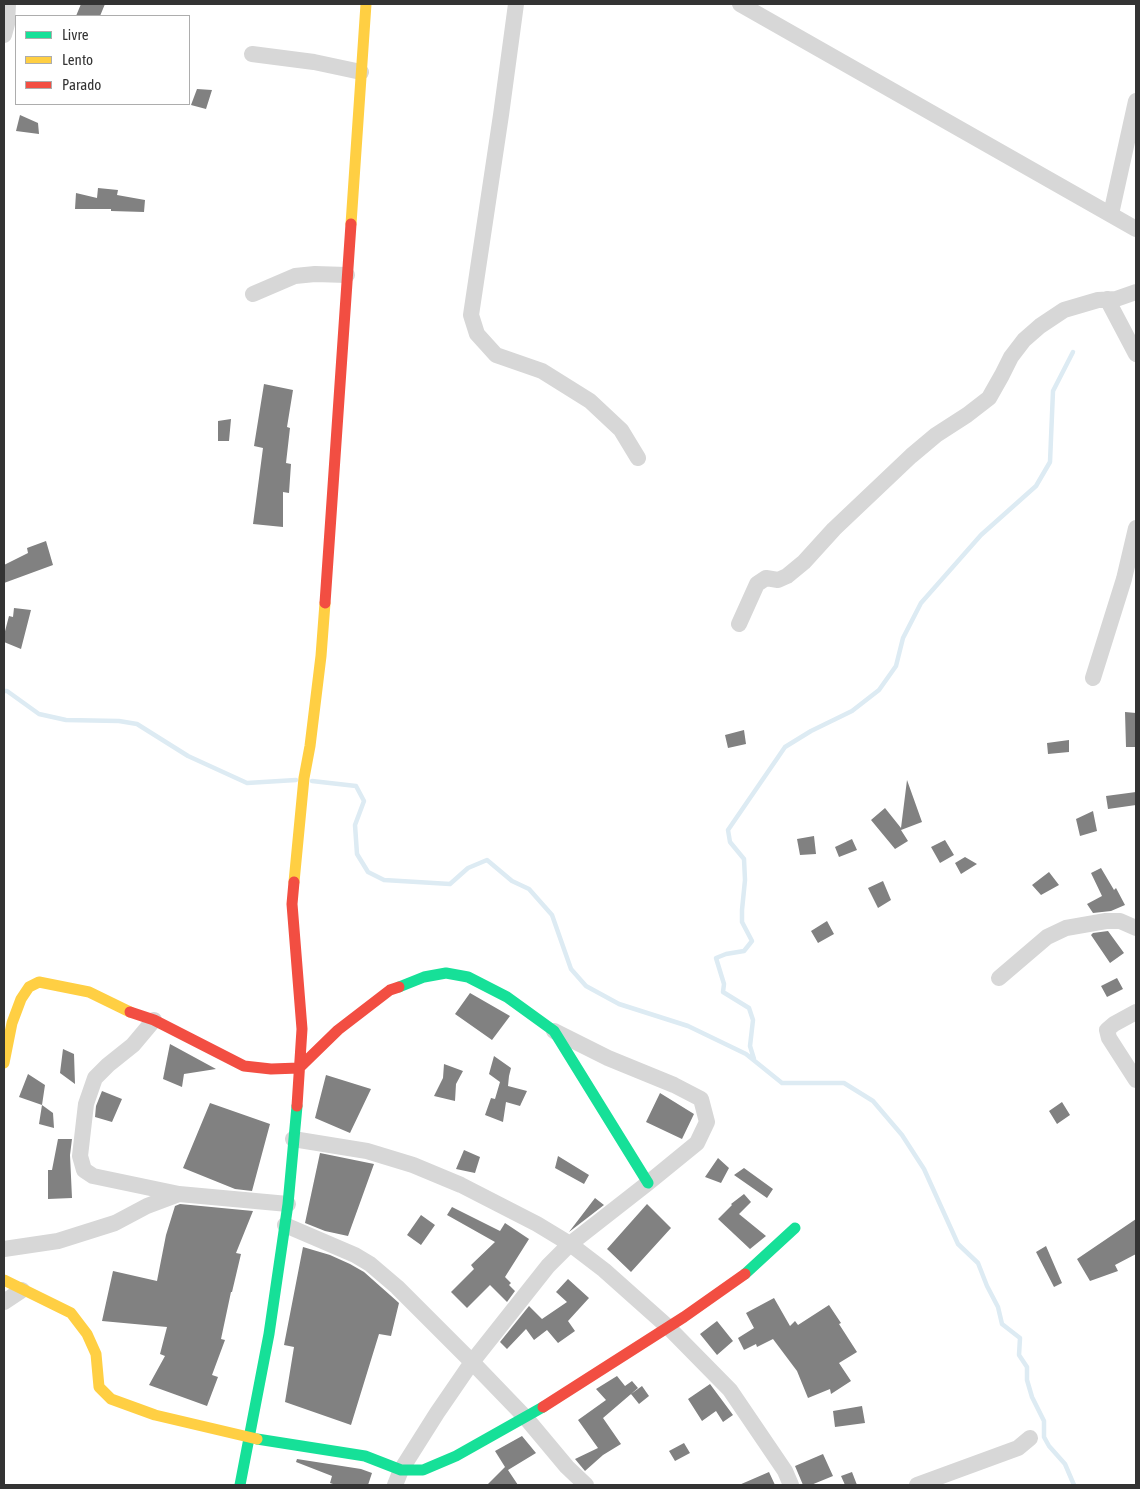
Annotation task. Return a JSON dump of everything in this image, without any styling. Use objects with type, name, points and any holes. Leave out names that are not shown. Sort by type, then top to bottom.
[{"type":"street","points":[[4,35],[7,24],[8,4]]},
{"type":"street","points":[[240,1485],[269,1334],[288,1204],[294,1139],[302,1029],[292,904],[304,778],[310,746],[321,656],[366,4]]},
{"type":"street","points":[[516,4],[502,115],[471,315],[477,334],[496,355],[542,371],[590,401],[621,430],[638,458]]},
{"type":"street","points":[[740,4],[1136,229]]},
{"type":"street","points":[[252,54],[314,62],[361,72]]},
{"type":"street","points":[[1111,214],[1136,101]]},
{"type":"street","points":[[253,294],[295,276],[315,274],[347,275]]},
{"type":"street","points":[[740,624],[757,584],[766,578],[778,580],[787,576],[804,562],[834,529],[911,456],[936,435],[967,416],[989,398],[1011,357],[1024,340],[1040,326],[1064,310],[1098,300],[1116,299],[1136,292]]},
{"type":"street","points":[[1107,299],[1136,354]]},
{"type":"street","points":[[1093,678],[1124,580],[1136,528]]},
{"type":"street","points":[[999,978],[1047,937],[1066,928],[1106,921],[1120,921],[1136,928]]},
{"type":"street","points":[[4,1063],[12,1023],[21,999],[29,987],[40,982],[89,992],[154,1020],[244,1066],[271,1069],[299,1068],[338,1030],[390,990],[424,977],[446,973],[468,977],[507,998],[554,1031],[608,1058],[674,1085],[701,1099],[707,1122],[697,1143],[570,1244],[548,1266],[472,1362],[437,1413],[398,1478]]},
{"type":"street","points":[[1134,1075],[1109,1038],[1107,1030],[1136,1012]]},
{"type":"street","points":[[154,1020],[133,1045],[95,1078],[86,1104],[80,1156],[84,1170],[93,1176],[179,1194],[288,1204]]},
{"type":"street","points":[[554,1031],[648,1183]]},
{"type":"street","points":[[294,1139],[367,1151],[413,1165],[461,1185],[537,1224],[570,1244],[604,1270],[668,1326],[730,1390],[785,1471],[791,1485]]},
{"type":"street","points":[[4,1249],[58,1241],[115,1223],[147,1206],[179,1194]]},
{"type":"street","points":[[285,1225],[341,1248],[370,1264],[397,1287],[526,1418],[586,1485]]},
{"type":"street","points":[[398,1478],[456,1456],[526,1418],[723,1291],[748,1272],[795,1228]]},
{"type":"street","points":[[4,1280],[70,1313],[87,1334],[96,1354],[99,1387],[111,1399],[155,1415],[248,1438],[365,1456],[398,1478]]},
{"type":"street","points":[[4,1302],[22,1290]]},
{"type":"street","points":[[917,1485],[1018,1448],[1030,1438]]},
{"type":"building","points":[[81,4],[105,4],[100,15],[76,15]]},
{"type":"building","points":[[197,89],[212,90],[206,109],[191,105]]},
{"type":"building","points":[[20,115],[38,123],[39,134],[16,131]]},
{"type":"building","points":[[98,188],[118,190],[117,195],[145,200],[144,212],[111,211],[111,209],[75,209],[76,193],[97,198]]},
{"type":"building","points":[[264,384],[293,390],[287,427],[290,428],[286,463],[291,464],[289,493],[283,492],[283,527],[253,524],[263,448],[254,446]]},
{"type":"building","points":[[231,419],[229,441],[218,441],[218,421]]},
{"type":"building","points":[[46,541],[53,565],[4,583],[4,565],[28,553],[27,548]]},
{"type":"building","points":[[14,608],[31,610],[21,649],[4,642],[9,616],[13,617]]},
{"type":"building","points":[[1125,712],[1136,713],[1136,747],[1126,747]]},
{"type":"building","points":[[744,730],[746,744],[728,748],[725,735]]},
{"type":"building","points":[[1069,740],[1069,752],[1048,754],[1047,743]]},
{"type":"building","points":[[907,780],[922,822],[901,830],[908,841],[895,849],[871,820],[885,808],[901,828]]},
{"type":"building","points":[[1136,792],[1136,805],[1108,809],[1106,796]]},
{"type":"building","points":[[1093,811],[1097,831],[1080,836],[1076,819]]},
{"type":"building","points":[[814,836],[816,854],[800,855],[797,839]]},
{"type":"building","points":[[852,839],[857,850],[839,857],[835,847]]},
{"type":"building","points":[[945,840],[954,855],[940,863],[931,847]]},
{"type":"building","points":[[965,857],[977,864],[961,874],[955,863]]},
{"type":"building","points":[[1101,868],[1114,890],[1116,888],[1125,905],[1111,911],[1093,913],[1087,904],[1102,896],[1091,873]]},
{"type":"building","points":[[1049,872],[1059,885],[1041,895],[1032,885]]},
{"type":"building","points":[[883,881],[891,900],[878,908],[868,888]]},
{"type":"building","points":[[827,921],[834,934],[818,943],[811,931]]},
{"type":"building","points":[[1108,931],[1124,953],[1110,963],[1091,935]]},
{"type":"building","points":[[1117,978],[1123,989],[1107,997],[1101,986]]},
{"type":"building","points":[[470,993],[510,1016],[492,1040],[455,1014]]},
{"type":"building","points":[[170,1044],[216,1069],[184,1074],[182,1087],[163,1079]]},
{"type":"building","points":[[63,1049],[74,1054],[75,1084],[60,1073]]},
{"type":"building","points":[[494,1056],[511,1068],[508,1086],[527,1091],[520,1106],[506,1102],[503,1122],[485,1115],[491,1098],[495,1099],[500,1082],[489,1074]]},
{"type":"building","points":[[444,1064],[463,1071],[456,1084],[455,1101],[434,1096],[443,1078]]},
{"type":"building","points":[[28,1074],[45,1085],[42,1105],[19,1097]]},
{"type":"building","points":[[326,1075],[371,1089],[350,1133],[315,1118]]},
{"type":"building","points":[[102,1091],[122,1099],[112,1122],[95,1117],[96,1106]]},
{"type":"building","points":[[660,1093],[694,1114],[682,1139],[646,1122]]},
{"type":"building","points":[[1062,1102],[1070,1115],[1057,1124],[1049,1111]]},
{"type":"building","points":[[210,1103],[270,1124],[252,1191],[235,1189],[183,1168]]},
{"type":"building","points":[[42,1105],[53,1113],[54,1128],[39,1124]]},
{"type":"building","points":[[58,1139],[72,1139],[70,1155],[72,1198],[48,1199],[48,1170],[52,1170]]},
{"type":"building","points":[[464,1150],[480,1157],[475,1173],[456,1169]]},
{"type":"building","points":[[320,1153],[374,1164],[348,1236],[325,1231],[305,1223]]},
{"type":"building","points":[[558,1156],[589,1175],[584,1184],[555,1168]]},
{"type":"building","points":[[718,1158],[729,1168],[721,1183],[705,1177]]},
{"type":"building","points":[[744,1168],[773,1189],[767,1198],[734,1175]]},
{"type":"building","points":[[744,1194],[751,1202],[739,1214],[766,1236],[750,1249],[718,1219],[731,1204]]},
{"type":"building","points":[[595,1198],[604,1205],[569,1232]]},
{"type":"building","points":[[180,1204],[253,1211],[236,1253],[241,1254],[221,1339],[225,1340],[212,1375],[218,1377],[207,1406],[149,1385],[165,1356],[160,1354],[167,1327],[102,1321],[113,1271],[157,1281],[166,1235],[175,1206]]},
{"type":"building","points":[[647,1204],[671,1228],[631,1272],[607,1249]]},
{"type":"building","points":[[452,1207],[500,1231],[505,1223],[529,1239],[505,1277],[515,1291],[507,1302],[490,1285],[467,1308],[451,1292],[474,1269],[471,1265],[495,1242],[447,1215]]},
{"type":"building","points":[[421,1215],[435,1225],[421,1245],[407,1235]]},
{"type":"building","points":[[1136,1219],[1136,1254],[1115,1265],[1118,1271],[1090,1281],[1077,1259]]},
{"type":"building","points":[[1046,1246],[1062,1283],[1054,1287],[1036,1252]]},
{"type":"building","points":[[303,1247],[330,1255],[364,1272],[399,1303],[391,1336],[379,1334],[351,1425],[285,1402],[294,1347],[284,1345]]},
{"type":"building","points":[[568,1279],[589,1298],[568,1321],[575,1331],[558,1343],[547,1330],[534,1340],[526,1329],[507,1349],[500,1342],[529,1306],[542,1319],[567,1302],[556,1292]]},
{"type":"building","points":[[774,1298],[790,1326],[795,1321],[798,1325],[829,1305],[857,1352],[839,1363],[851,1381],[831,1394],[830,1389],[808,1398],[797,1371],[773,1339],[757,1347],[756,1344],[744,1350],[738,1338],[754,1328],[746,1313]]},
{"type":"building","points":[[717,1321],[733,1341],[717,1355],[700,1334]]},
{"type":"building","points":[[617,1376],[625,1386],[632,1381],[638,1388],[603,1418],[621,1444],[603,1455],[585,1471],[575,1459],[598,1448],[578,1420],[606,1400],[596,1389]]},
{"type":"building","points":[[710,1384],[733,1415],[723,1422],[716,1411],[702,1421],[688,1399]]},
{"type":"building","points":[[642,1386],[649,1396],[639,1404],[631,1394]]},
{"type":"building","points":[[862,1406],[865,1423],[835,1427],[833,1411]]},
{"type":"building","points":[[522,1436],[536,1453],[508,1470],[518,1485],[487,1485],[505,1467],[495,1451]]},
{"type":"building","points":[[684,1443],[690,1453],[675,1461],[669,1451]]},
{"type":"building","points":[[823,1454],[833,1476],[811,1485],[803,1485],[795,1466]]},
{"type":"building","points":[[297,1459],[361,1469],[372,1473],[368,1485],[336,1485],[330,1483],[332,1476],[296,1462]]},
{"type":"building","points":[[769,1472],[775,1485],[739,1485]]},
{"type":"building","points":[[852,1472],[857,1485],[845,1485],[841,1476]]},
{"type":"waterway","points":[[754,1059],[750,1046],[753,1020],[749,1008],[723,992],[724,984],[716,958],[744,951],[752,941],[742,922],[745,880],[744,859],[730,842],[728,830],[785,747],[811,731],[852,711],[879,690],[896,666],[903,638],[921,603],[981,535],[1036,486],[1050,462],[1053,391],[1073,352]]},
{"type":"waterway","points":[[4,691],[7,691],[39,714],[66,720],[119,721],[137,724],[188,756],[247,783],[296,780]]},
{"type":"waterway","points":[[312,781],[356,786],[364,801],[355,825],[357,854],[368,872],[384,880],[450,884],[468,868],[487,860],[512,881],[529,889],[552,915],[571,969],[586,986],[619,1004],[688,1026],[746,1054],[782,1083],[844,1083],[873,1101],[902,1135],[924,1169],[958,1244],[978,1263],[998,1307],[1002,1324],[1020,1338],[1019,1355],[1027,1367],[1027,1380],[1032,1397],[1044,1421],[1044,1437],[1049,1446],[1065,1464],[1074,1485]]},
{"type":"traffic: fast","points":[[399,987],[424,977],[446,973],[468,977],[507,997],[554,1031],[648,1183]]},
{"type":"traffic: fast","points":[[240,1485],[269,1334],[288,1204],[297,1106]]},
{"type":"traffic: fast","points":[[745,1274],[795,1228]]},
{"type":"traffic: fast","points":[[257,1439],[365,1456],[401,1470],[423,1470],[456,1456],[543,1407]]},
{"type":"traffic: slow","points":[[351,224],[366,4]]},
{"type":"traffic: slow","points":[[294,882],[304,778],[310,746],[321,656],[325,603]]},
{"type":"traffic: slow","points":[[4,1063],[12,1023],[21,999],[29,987],[39,982],[89,992],[130,1012]]},
{"type":"traffic: slow","points":[[4,1280],[71,1313],[87,1334],[96,1354],[99,1387],[111,1399],[155,1415],[257,1439]]},
{"type":"traffic: jam","points":[[325,603],[351,224]]},
{"type":"traffic: jam","points":[[294,882],[292,904],[302,1029],[297,1106]]},
{"type":"traffic: jam","points":[[130,1012],[154,1020],[244,1066],[271,1069],[299,1068],[338,1030],[390,990],[399,987]]},
{"type":"traffic: jam","points":[[543,1407],[684,1317],[745,1274]]}]
